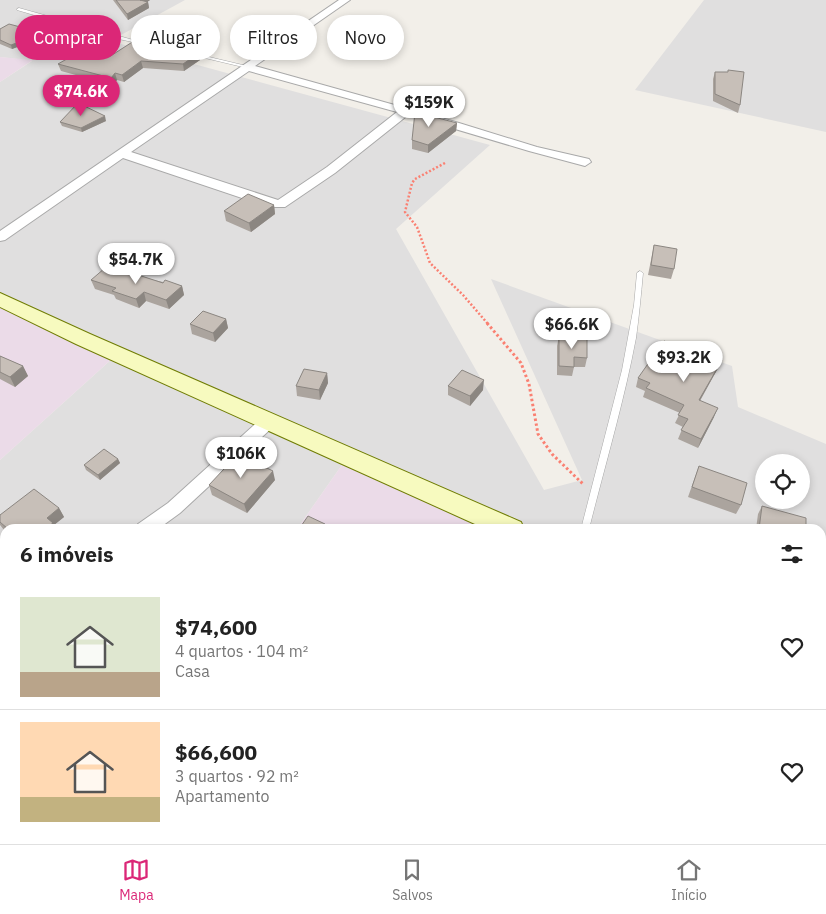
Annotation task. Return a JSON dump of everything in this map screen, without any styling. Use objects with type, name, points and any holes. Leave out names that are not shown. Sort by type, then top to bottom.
[{"type":"main road","points":[[0,300],[501,524]]},
{"type":"street","points":[[0,237],[346,0]]},
{"type":"street","points":[[247,67],[406,111],[533,149],[585,162]]},
{"type":"street","points":[[122,152],[273,204],[281,204],[331,170],[406,111]]},
{"type":"street","points":[[151,524],[174,508],[269,421]]},
{"type":"lane","points":[[19,9],[49,16],[80,28],[131,40]]},
{"type":"lane","points":[[219,60],[247,67]]},
{"type":"lane","points":[[586,524],[638,309],[640,273]]},
{"type":"path","points":[[445,163],[416,179],[404,209],[406,215],[417,227],[430,263],[463,295],[521,363],[526,375],[538,434],[544,445],[594,494]]},
{"type":"shaded area","points":[[0,0],[185,0],[158,15],[131,15],[131,30],[121,35],[121,15],[15,15],[15,59],[0,57]]},
{"type":"shaded area","points":[[704,0],[826,0],[826,132],[635,90]]},
{"type":"shaded area","points":[[121,44],[131,47],[131,60],[179,60],[490,145],[396,229],[544,490],[582,480],[491,279],[732,366],[738,407],[826,444],[826,524],[494,524],[344,462],[301,524],[0,524],[0,460],[113,358],[0,305],[0,82],[32,61],[24,60],[121,60]]},
{"type":"shaded area","points":[[0,57],[15,58],[15,60],[33,60],[0,82]]},
{"type":"shaded area","points":[[0,305],[114,357],[0,460]]},
{"type":"shaded area","points":[[344,462],[494,524],[301,524]]},
{"type":"building","points":[[116,0],[140,0],[148,2],[127,14]]},
{"type":"building","points":[[9,24],[15,26],[15,44],[11,45],[0,40],[0,29]]},
{"type":"building","points":[[131,43],[131,60],[189,60],[183,64],[141,61],[122,75],[115,73],[111,78],[58,64],[65,60],[121,60],[121,49]]},
{"type":"building","points":[[728,70],[744,72],[740,105],[715,94],[715,72],[728,72]]},
{"type":"building","points":[[78,103],[105,116],[81,128],[60,122]]},
{"type":"building","points":[[415,112],[457,123],[428,145],[412,140]]},
{"type":"building","points":[[248,194],[274,205],[249,223],[224,211]]},
{"type":"building","points":[[654,245],[677,249],[674,269],[651,265]]},
{"type":"building","points":[[105,268],[130,275],[132,273],[163,283],[165,280],[182,286],[166,300],[144,292],[136,299],[112,291],[116,288],[91,280]]},
{"type":"building","points":[[203,311],[226,319],[213,333],[190,324]]},
{"type":"building","points":[[559,336],[587,338],[587,358],[574,357],[574,367],[559,366]]},
{"type":"building","points":[[664,341],[722,360],[699,400],[718,408],[701,439],[681,430],[688,419],[678,415],[684,405],[646,388],[650,383],[638,378]]},
{"type":"building","points":[[0,356],[23,366],[10,377],[0,372]]},
{"type":"building","points":[[304,369],[327,373],[319,390],[296,386]]},
{"type":"building","points":[[462,370],[484,380],[470,396],[448,386]]},
{"type":"building","points":[[104,449],[118,459],[98,475],[84,465]]},
{"type":"building","points":[[238,454],[273,471],[244,504],[209,485]]},
{"type":"building","points":[[699,466],[747,483],[741,505],[692,487]]},
{"type":"building","points":[[34,489],[59,508],[47,518],[53,523],[52,524],[2,524],[0,522],[0,515]]},
{"type":"building","points":[[762,509],[773,509],[806,518],[806,524],[760,524]]},
{"type":"building","points":[[308,516],[325,524],[302,524]]}]
